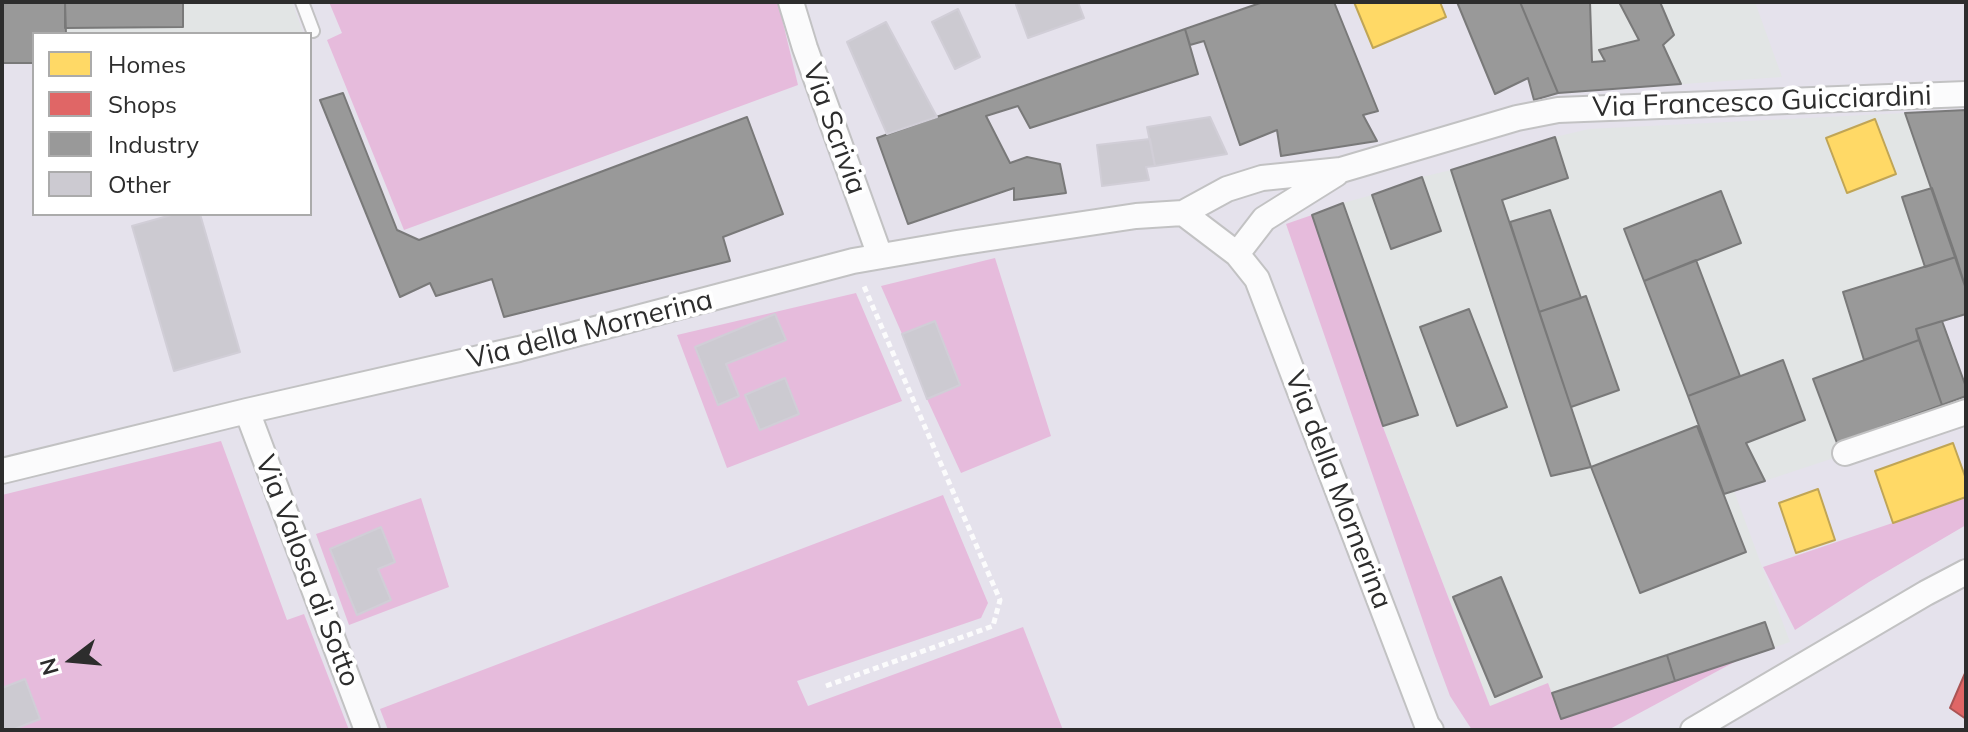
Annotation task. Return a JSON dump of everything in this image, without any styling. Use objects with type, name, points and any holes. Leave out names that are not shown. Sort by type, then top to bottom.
[{"type":"street","name":"Via Scrivia","points":[[791,2],[880,256]]},
{"type":"street","name":"Via Francesco Guicciardini","points":[[1558,110],[1966,94]]},
{"type":"street","name":"Via della Mornerina","points":[[2,471],[519,349],[853,261],[1136,216],[1183,213],[1227,189],[1262,178],[1341,170],[1517,118],[1558,110]]},
{"type":"street","name":"Via della Mornerina","points":[[1237,254],[1264,219],[1341,170]]},
{"type":"street","name":"Via della Mornerina","points":[[1183,213],[1237,254],[1257,279],[1431,730]]},
{"type":"street","name":"Via Valosa di Sotto","points":[[247,411],[367,730]]},
{"type":"street","points":[[1845,453],[1966,412]]},
{"type":"street","points":[[1693,730],[1966,572]]},
{"type":"lane","points":[[302,2],[313,31]]},
{"type":"path","points":[[826,686],[993,626],[1000,600],[853,261]]},
{"type":"shaded area","points":[[2,2],[292,2],[303,32],[32,32],[32,63],[2,63]]},
{"type":"shaded area","points":[[329,2],[778,2],[798,85],[404,230],[327,40],[342,33]]},
{"type":"shaded area","points":[[1520,2],[1755,2],[1782,77],[1558,93]]},
{"type":"shaded area","points":[[1966,110],[1966,314],[1942,321],[1966,387],[1966,396],[1838,443],[1840,456],[1734,491],[1790,642],[1561,719],[1490,706],[1383,426],[1312,215],[1422,177],[1589,129]]},
{"type":"shaded area","points":[[1312,215],[1381,422],[1490,706],[1548,683],[1561,718],[1740,659],[1608,730],[1472,730],[1450,696],[1434,653],[1286,224]]},
{"type":"shaded area","points":[[995,258],[1051,436],[961,473],[927,399],[960,385],[935,322],[902,334],[881,286]]},
{"type":"shaded area","points":[[856,293],[902,401],[727,468],[677,335]]},
{"type":"shaded area","points":[[221,441],[287,620],[304,614],[349,730],[2,730],[2,495]]},
{"type":"shaded area","points":[[943,495],[988,603],[981,618],[797,681],[808,706],[1023,627],[1063,730],[388,730],[380,709]]},
{"type":"shaded area","points":[[421,498],[449,587],[349,625],[316,534]]},
{"type":"shaded area","points":[[1966,498],[1966,525],[1795,630],[1763,567]]},
{"type":"building: Homes","points":[[1354,2],[1440,2],[1446,17],[1373,48]]},
{"type":"building: Homes","points":[[1875,119],[1896,174],[1847,193],[1826,138]]},
{"type":"building: Homes","points":[[1953,443],[1966,479],[1966,497],[1893,523],[1875,471]]},
{"type":"building: Homes","points":[[1818,489],[1835,540],[1796,553],[1779,503]]},
{"type":"building: Shops","points":[[1966,671],[1966,719],[1950,708]]},
{"type":"building: Industry","points":[[2,2],[65,2],[66,32],[32,32],[32,63],[2,63]]},
{"type":"building: Industry","points":[[65,2],[183,2],[183,27],[65,28]]},
{"type":"building: Industry","points":[[1263,2],[1334,2],[1378,111],[1363,115],[1377,141],[1281,156],[1277,130],[1240,145],[1204,41],[1190,45],[1185,29]]},
{"type":"building: Industry","points":[[1457,2],[1520,2],[1558,93],[1534,100],[1528,78],[1495,94]]},
{"type":"building: Industry","points":[[1520,2],[1590,2],[1592,62],[1605,61],[1599,50],[1639,40],[1619,2],[1660,2],[1674,35],[1663,45],[1681,84],[1558,93]]},
{"type":"building: Industry","points":[[1185,29],[1198,74],[1030,128],[1018,106],[986,116],[1010,163],[1027,157],[1060,164],[1066,193],[1014,200],[1014,188],[908,224],[877,138]]},
{"type":"building: Industry","points":[[343,93],[397,230],[419,240],[747,117],[783,214],[723,237],[730,261],[504,317],[492,279],[436,296],[430,283],[400,297],[320,100]]},
{"type":"building: Industry","points":[[1966,110],[1966,289],[1905,113]]},
{"type":"building: Industry","points":[[1555,137],[1568,178],[1502,200],[1591,467],[1551,476],[1451,170]]},
{"type":"building: Industry","points":[[1422,177],[1441,231],[1391,249],[1372,195]]},
{"type":"building: Industry","points":[[1932,188],[1956,257],[1925,267],[1902,197]]},
{"type":"building: Industry","points":[[1721,191],[1741,243],[1644,281],[1624,229]]},
{"type":"building: Industry","points":[[1343,203],[1418,415],[1383,426],[1312,215]]},
{"type":"building: Industry","points":[[1550,210],[1581,298],[1539,312],[1510,222]]},
{"type":"building: Industry","points":[[1956,257],[1966,289],[1966,314],[1916,329],[1919,340],[1864,360],[1843,292]]},
{"type":"building: Industry","points":[[1696,260],[1740,376],[1688,396],[1644,281]]},
{"type":"building: Industry","points":[[1586,296],[1619,390],[1571,407],[1539,312]]},
{"type":"building: Industry","points":[[1469,309],[1507,407],[1457,426],[1420,327]]},
{"type":"building: Industry","points":[[1942,321],[1966,387],[1966,396],[1942,405],[1916,329]]},
{"type":"building: Industry","points":[[1919,340],[1942,405],[1837,443],[1813,379]]},
{"type":"building: Industry","points":[[1783,360],[1805,420],[1746,443],[1765,481],[1724,494],[1688,396]]},
{"type":"building: Industry","points":[[1697,426],[1746,552],[1640,593],[1591,467]]},
{"type":"building: Industry","points":[[1501,577],[1542,677],[1495,697],[1453,597]]},
{"type":"building: Industry","points":[[1765,622],[1774,648],[1675,681],[1667,655]]},
{"type":"building: Industry","points":[[1667,655],[1675,681],[1561,719],[1552,693]]},
{"type":"building: Other","points":[[1015,2],[1078,2],[1084,18],[1028,38]]},
{"type":"building: Other","points":[[958,9],[980,57],[955,69],[932,22]]},
{"type":"building: Other","points":[[886,22],[937,117],[887,134],[847,42]]},
{"type":"building: Other","points":[[1210,117],[1227,154],[1155,166],[1147,127]]},
{"type":"building: Other","points":[[1150,139],[1155,166],[1146,167],[1149,180],[1102,186],[1097,145]]},
{"type":"building: Other","points":[[168,216],[201,216],[240,352],[174,371],[132,226]]},
{"type":"building: Other","points":[[775,314],[786,340],[726,364],[739,396],[718,405],[695,347]]},
{"type":"building: Other","points":[[935,321],[960,385],[927,399],[902,334]]},
{"type":"building: Other","points":[[785,378],[799,414],[760,430],[745,395]]},
{"type":"building: Other","points":[[381,527],[395,562],[378,569],[391,600],[357,615],[330,549]]},
{"type":"building: Other","points":[[25,679],[40,719],[12,730],[2,730],[2,688]]}]
